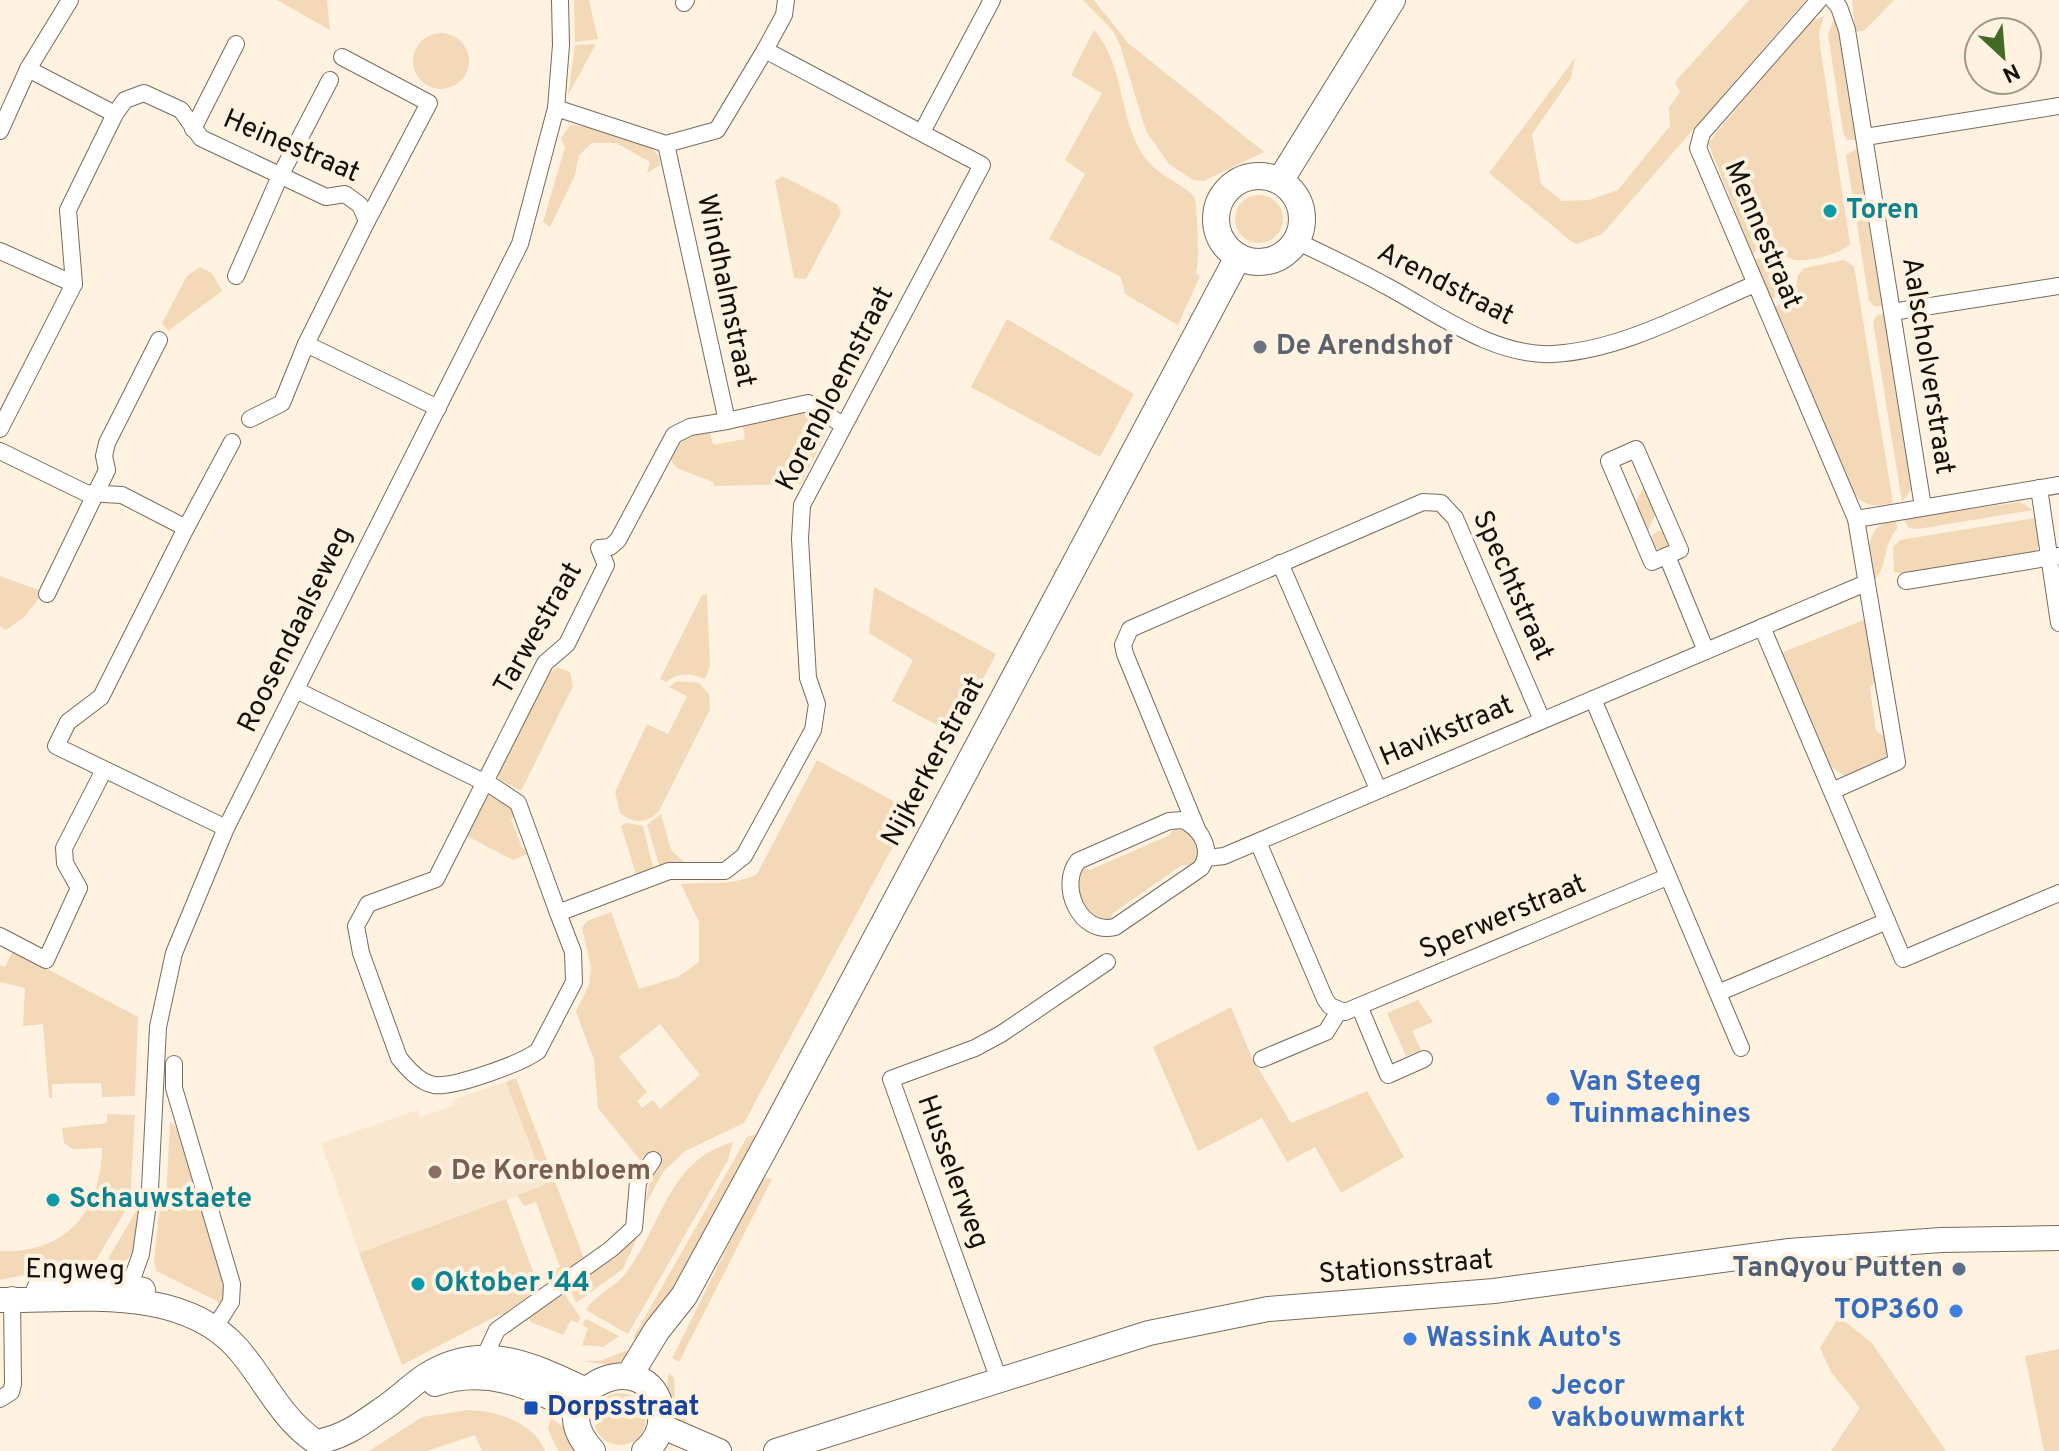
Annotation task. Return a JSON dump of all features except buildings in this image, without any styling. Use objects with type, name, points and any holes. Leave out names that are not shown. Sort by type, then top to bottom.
[{"type":"main road","points":[[1280,181],[1392,0]]},
{"type":"main road","points":[[1254,176],[1280,181],[1299,201],[1302,215],[1296,241],[1276,259],[1250,261],[1238,257],[1219,237],[1216,210],[1221,197],[1241,179],[1254,176]]},
{"type":"main road","name":"Nijkerkerstraat","points":[[638,1382],[657,1330],[684,1296],[794,1094],[1238,257]]},
{"type":"main road","points":[[592,1451],[577,1429],[582,1400],[605,1378],[638,1382],[659,1405],[655,1444]]},
{"type":"street","points":[[0,131],[28,69],[70,0]]},
{"type":"street","name":"Roosendaalseweg","points":[[128,1292],[141,1254],[150,1189],[158,1027],[164,986],[226,828],[520,244],[556,108],[561,45],[560,0]]},
{"type":"street","points":[[556,108],[666,144],[717,130],[784,15],[786,0]]},
{"type":"street","points":[[765,50],[922,132],[992,0]]},
{"type":"street","name":"Mennestraat","points":[[1819,0],[1707,126],[1699,141],[1700,155],[1856,519],[1897,762],[1832,791]]},
{"type":"street","name":"Aalscholverstraat","points":[[1833,0],[1844,17],[1923,507]]},
{"type":"street","name":"Heinestraat","points":[[193,129],[236,44]]},
{"type":"street","points":[[342,57],[429,103],[367,221]]},
{"type":"street","points":[[0,429],[74,284],[68,210],[115,114],[28,69]]},
{"type":"street","points":[[236,276],[280,176],[330,80]]},
{"type":"street","name":"Heinestraat","points":[[115,114],[125,100],[144,93],[181,110],[201,138],[326,197],[345,194],[360,205],[367,221],[306,344],[282,403],[250,419]]},
{"type":"street","points":[[1865,137],[2059,106]]},
{"type":"street","name":"Korenbloemstraat","points":[[558,913],[669,871],[725,871],[744,856],[813,730],[817,704],[808,678],[800,539],[802,505],[982,165],[922,132]]},
{"type":"street","name":"Windhalmstraat","points":[[666,144],[727,421],[808,403],[843,425]]},
{"type":"street","name":"Arendstraat","points":[[1296,241],[1476,334],[1512,348],[1551,354],[1596,347],[1639,333],[1755,284]]},
{"type":"street","points":[[0,251],[74,284]]},
{"type":"street","points":[[1892,312],[2059,286]]},
{"type":"street","points":[[47,594],[107,470],[104,456],[107,443],[159,340]]},
{"type":"street","points":[[306,344],[438,408]]},
{"type":"street","name":"Tarwestraat","points":[[485,784],[545,663],[567,644],[606,565],[599,548],[610,547],[618,540],[669,441],[690,427],[727,421]]},
{"type":"street","points":[[226,828],[56,746],[68,722],[101,697],[232,442]]},
{"type":"street","points":[[1636,449],[1680,550],[1667,556],[1652,562],[1609,461],[1636,449]]},
{"type":"street","points":[[0,451],[96,495],[122,495],[186,528]]},
{"type":"street","points":[[1856,519],[2059,485]]},
{"type":"street","points":[[2039,488],[2054,557],[2059,623]]},
{"type":"street","name":"Spechtstraat","points":[[1197,829],[1125,654],[1125,636],[1137,624],[1423,502],[1446,506],[1455,518],[1542,720]]},
{"type":"street","points":[[1667,556],[1706,651]]},
{"type":"street","points":[[1906,581],[2054,557]]},
{"type":"street","points":[[1280,563],[1378,789]]},
{"type":"street","name":"Havikstraat","points":[[1197,829],[1183,820],[1169,821],[1089,853],[1074,866],[1070,889],[1085,921],[1108,928],[1195,874],[1207,858],[1224,856],[1258,842],[1866,583]]},
{"type":"street","points":[[1762,627],[1903,959],[2059,893]]},
{"type":"street","points":[[296,690],[485,784],[518,803],[573,952],[574,982],[538,1051],[530,1057],[450,1084],[434,1085],[407,1069],[399,1058],[361,953],[356,926],[368,904],[436,879],[485,784]]},
{"type":"street","points":[[1593,699],[1741,1048]]},
{"type":"street","points":[[0,936],[46,960],[79,888],[65,863],[64,848],[104,770]]},
{"type":"street","points":[[1197,829],[1204,841],[1207,858]]},
{"type":"street","points":[[1258,842],[1325,999],[1339,1011],[1326,1032],[1262,1059]]},
{"type":"street","name":"Sperwerstraat","points":[[1339,1011],[1360,1008],[1667,877]]},
{"type":"street","points":[[1718,993],[1887,921]]},
{"type":"street","name":"Husselerweg","points":[[999,1380],[891,1079],[988,1041],[1107,962]]},
{"type":"street","points":[[1360,1008],[1388,1075],[1424,1059]]},
{"type":"street","points":[[174,1064],[174,1088],[232,1284],[231,1302],[204,1322]]},
{"type":"street","points":[[481,1365],[491,1338],[504,1324],[611,1249],[634,1228],[638,1182],[653,1160]]},
{"type":"street","name":"Stationsstraat","points":[[776,1451],[1149,1333],[1268,1309],[1494,1291],[1789,1251],[1941,1240],[2059,1238]]},
{"type":"street","name":"Engweg","points":[[6,1298],[128,1292],[204,1322],[239,1350],[287,1417],[314,1446]]},
{"type":"street","points":[[0,1399],[11,1392],[13,1384],[6,1298]]},
{"type":"street","points":[[314,1446],[353,1430],[441,1368],[516,1362],[582,1400]]},
{"type":"street","points":[[655,1444],[719,1451]]},
{"type":"shaded area","points":[[277,0],[327,0],[330,30],[328,29]]},
{"type":"shaded area","points":[[574,0],[589,0],[598,39],[575,42]]},
{"type":"shaded area","points":[[1083,0],[1094,0],[1128,43],[1264,152],[1204,181],[1193,180],[1169,164],[1146,131],[1113,31]]},
{"type":"shaded area","points":[[1749,0],[1806,0],[1602,234],[1577,244],[1572,242],[1489,173],[1575,58],[1571,78],[1532,134],[1541,184],[1562,201],[1589,200],[1618,190],[1670,126],[1669,107],[1680,92],[1675,82]]},
{"type":"shaded area","points":[[1852,0],[1894,0],[1864,31],[1855,32]]},
{"type":"shaded area","points":[[1824,16],[1819,33],[1820,46],[1850,244],[1832,254],[1808,260],[1792,259],[1772,248],[1752,253],[1708,143],[1809,22]]},
{"type":"shaded area","points":[[1834,19],[1838,22],[1857,140],[1847,140],[1843,132],[1828,34]]},
{"type":"shaded area","points":[[1094,30],[1111,58],[1128,120],[1140,150],[1154,167],[1195,198],[1196,273],[1200,276],[1178,325],[1125,294],[1121,277],[1049,239],[1085,174],[1065,160],[1102,93],[1071,75]]},
{"type":"shaded area","points":[[441,33],[461,41],[469,61],[461,81],[441,89],[421,81],[413,61],[421,41]]},
{"type":"shaded area","points":[[596,44],[568,95],[575,45]]},
{"type":"shaded area","points":[[570,125],[599,130],[645,145],[657,154],[660,165],[647,173],[650,162],[616,143],[592,143],[579,155],[575,175],[550,227],[543,222],[565,147],[561,138]]},
{"type":"shaded area","points":[[1859,147],[1884,307],[1874,306],[1869,301],[1846,155]]},
{"type":"shaded area","points":[[782,176],[837,204],[841,213],[806,279],[794,278],[775,181]]},
{"type":"shaded area","points":[[1259,195],[1276,202],[1283,219],[1276,236],[1259,243],[1242,236],[1235,219],[1242,202]]},
{"type":"shaded area","points":[[1766,256],[1781,261],[1789,276],[1784,292],[1772,299],[1754,260]]},
{"type":"shaded area","points":[[1844,260],[1854,266],[1893,503],[1865,503],[1853,491],[1775,307],[1795,293],[1798,275],[1804,268]]},
{"type":"shaded area","points":[[200,267],[212,273],[222,291],[168,331],[162,323],[187,276]]},
{"type":"shaded area","points":[[1885,314],[1912,488],[1902,502],[1873,322],[1877,315]]},
{"type":"shaded area","points":[[1007,319],[1134,394],[1100,457],[971,387]]},
{"type":"shaded area","points":[[803,412],[821,422],[825,435],[801,484],[714,486],[713,482],[677,468],[671,461],[681,439],[710,432],[713,445],[745,439],[743,426]]},
{"type":"shaded area","points":[[1647,480],[1658,508],[1645,537],[1633,509]]},
{"type":"shaded area","points":[[2020,502],[2033,510],[1918,529],[1909,528],[1903,519]]},
{"type":"shaded area","points":[[2035,518],[2039,544],[2036,552],[1910,574],[1894,572],[1893,547],[1900,540]]},
{"type":"shaded area","points":[[1896,520],[1897,529],[1889,541],[1875,580],[1870,542],[1877,528]]},
{"type":"shaded area","points":[[1656,531],[1664,531],[1669,540],[1667,547],[1656,549],[1651,544],[1651,536]]},
{"type":"shaded area","points":[[0,576],[44,592],[24,617],[6,630],[0,626]]},
{"type":"shaded area","points":[[874,587],[996,654],[954,734],[892,701],[913,660],[869,633]]},
{"type":"shaded area","points":[[707,594],[710,665],[705,679],[685,674],[666,682],[660,679],[702,595]]},
{"type":"shaded area","points":[[1866,619],[1876,681],[1870,688],[1876,731],[1885,737],[1888,752],[1883,761],[1845,776],[1829,765],[1781,653]]},
{"type":"shaded area","points":[[557,667],[570,672],[573,686],[521,791],[499,779],[498,774],[548,674]]},
{"type":"shaded area","points":[[677,681],[699,683],[709,694],[710,709],[659,811],[645,820],[630,819],[620,813],[615,792],[647,724],[668,734],[687,696],[669,687]]},
{"type":"shaded area","points":[[817,760],[912,811],[744,1123],[685,1151],[663,1172],[645,1205],[650,1180],[662,1163],[651,1151],[640,1160],[598,1108],[594,1060],[576,1011],[589,985],[591,967],[582,928],[587,921],[611,912],[639,989],[678,977],[699,962],[699,922],[681,884],[729,882],[757,874]],"holes":[[[660,1024],[700,1075],[660,1109],[653,1100],[642,1108],[637,1101],[647,1092],[619,1057]]]},
{"type":"shaded area","points":[[489,793],[514,807],[517,814],[511,819],[522,848],[530,853],[513,860],[467,836]]},
{"type":"shaded area","points":[[661,814],[671,850],[685,863],[660,868],[647,825]]},
{"type":"shaded area","points":[[627,823],[643,826],[654,871],[636,874],[621,826]]},
{"type":"shaded area","points":[[1173,827],[1192,834],[1199,847],[1193,866],[1182,865],[1113,913],[1110,921],[1093,916],[1079,894],[1082,867],[1090,870],[1170,835]]},
{"type":"shaded area","points":[[13,951],[138,1017],[135,1096],[102,1097],[101,1083],[52,1084],[52,1098],[49,1098],[43,1024],[23,1026],[25,988],[0,982],[0,965],[5,967]]},
{"type":"shaded area","points":[[1418,1000],[1433,1022],[1412,1031],[1421,1050],[1406,1056],[1387,1013]]},
{"type":"shaded area","points":[[1231,1007],[1252,1058],[1291,1123],[1367,1091],[1404,1157],[1341,1193],[1315,1147],[1287,1162],[1262,1118],[1198,1151],[1153,1047]]},
{"type":"shaded area","points":[[516,1078],[585,1261],[555,1277],[548,1272],[560,1267],[536,1202],[524,1206],[517,1195],[545,1185],[506,1082]]},
{"type":"shaded area","name":"De Korenbloem","points":[[506,1082],[545,1186],[359,1253],[321,1143],[418,1110],[420,1117],[453,1106],[452,1100]]},
{"type":"shaded area","points":[[107,1114],[135,1115],[130,1203],[96,1260],[0,1280],[0,1251],[44,1245],[76,1224],[87,1209],[100,1171],[102,1148],[73,1149],[64,1143],[62,1128],[107,1123]]},
{"type":"shaded area","points":[[170,1122],[183,1134],[227,1281],[221,1303],[156,1271],[154,1259],[160,1207],[166,1202]]},
{"type":"shaded area","points":[[761,1133],[643,1343],[633,1338],[747,1137]]},
{"type":"shaded area","points":[[733,1142],[728,1160],[628,1334],[586,1310],[626,1273],[680,1179],[694,1163],[711,1151]]},
{"type":"shaded area","points":[[762,1178],[772,1179],[679,1362],[672,1358]]},
{"type":"shaded area","points":[[506,1199],[534,1274],[532,1294],[505,1316],[500,1314],[402,1365],[359,1253]]},
{"type":"shaded area","points":[[138,1208],[135,1252],[124,1262],[108,1259]]},
{"type":"shaded area","points":[[637,1238],[623,1269],[576,1303],[569,1286]]},
{"type":"shaded area","points":[[562,1290],[580,1317],[578,1323],[571,1320],[563,1335],[531,1322],[527,1316]]},
{"type":"shaded area","points":[[1839,1317],[1871,1342],[1946,1451],[1831,1451],[1860,1408],[1831,1372],[1820,1348]]},
{"type":"shaded area","points":[[586,1319],[619,1336],[603,1347],[582,1345],[588,1328],[582,1325]]},
{"type":"shaded area","points":[[2059,1349],[2059,1451],[2044,1451],[2025,1356]]},
{"type":"shaded area","points":[[629,1352],[616,1366],[583,1361],[600,1361]]},
{"type":"shaded area","points":[[669,1373],[674,1378],[675,1399],[687,1424],[679,1422],[671,1405],[667,1385]]},
{"type":"shaded area","points":[[620,1393],[639,1400],[646,1419],[639,1438],[620,1445],[601,1438],[594,1419],[601,1400]]},
{"type":"shaded area","points":[[469,1410],[513,1420],[532,1432],[545,1451],[482,1451],[475,1435],[427,1451],[369,1451],[422,1417]]},
{"type":"shaded area","points":[[551,1418],[566,1429],[575,1451],[558,1451],[548,1429]]},
{"type":"place","name":"Toren","points":[[1830,211]]},
{"type":"place","name":"De Arendshof","points":[[1260,347]]},
{"type":"place","name":"Van Steeg Tuinmachines","points":[[1553,1099]]},
{"type":"place","name":"De Korenbloem","points":[[435,1172]]},
{"type":"place","name":"Schauwstaete","points":[[53,1200]]},
{"type":"place","name":"TanQyou Putten","points":[[1959,1269]]},
{"type":"place","name":"Oktober '44","points":[[418,1284]]},
{"type":"place","name":"TOP360","points":[[1956,1311]]},
{"type":"place","name":"Wassink Auto's","points":[[1410,1339]]},
{"type":"place","name":"Jecor vakbouwmarkt","points":[[1535,1403]]},
{"type":"place","name":"Dorpsstraat","points":[[531,1408]]}]
